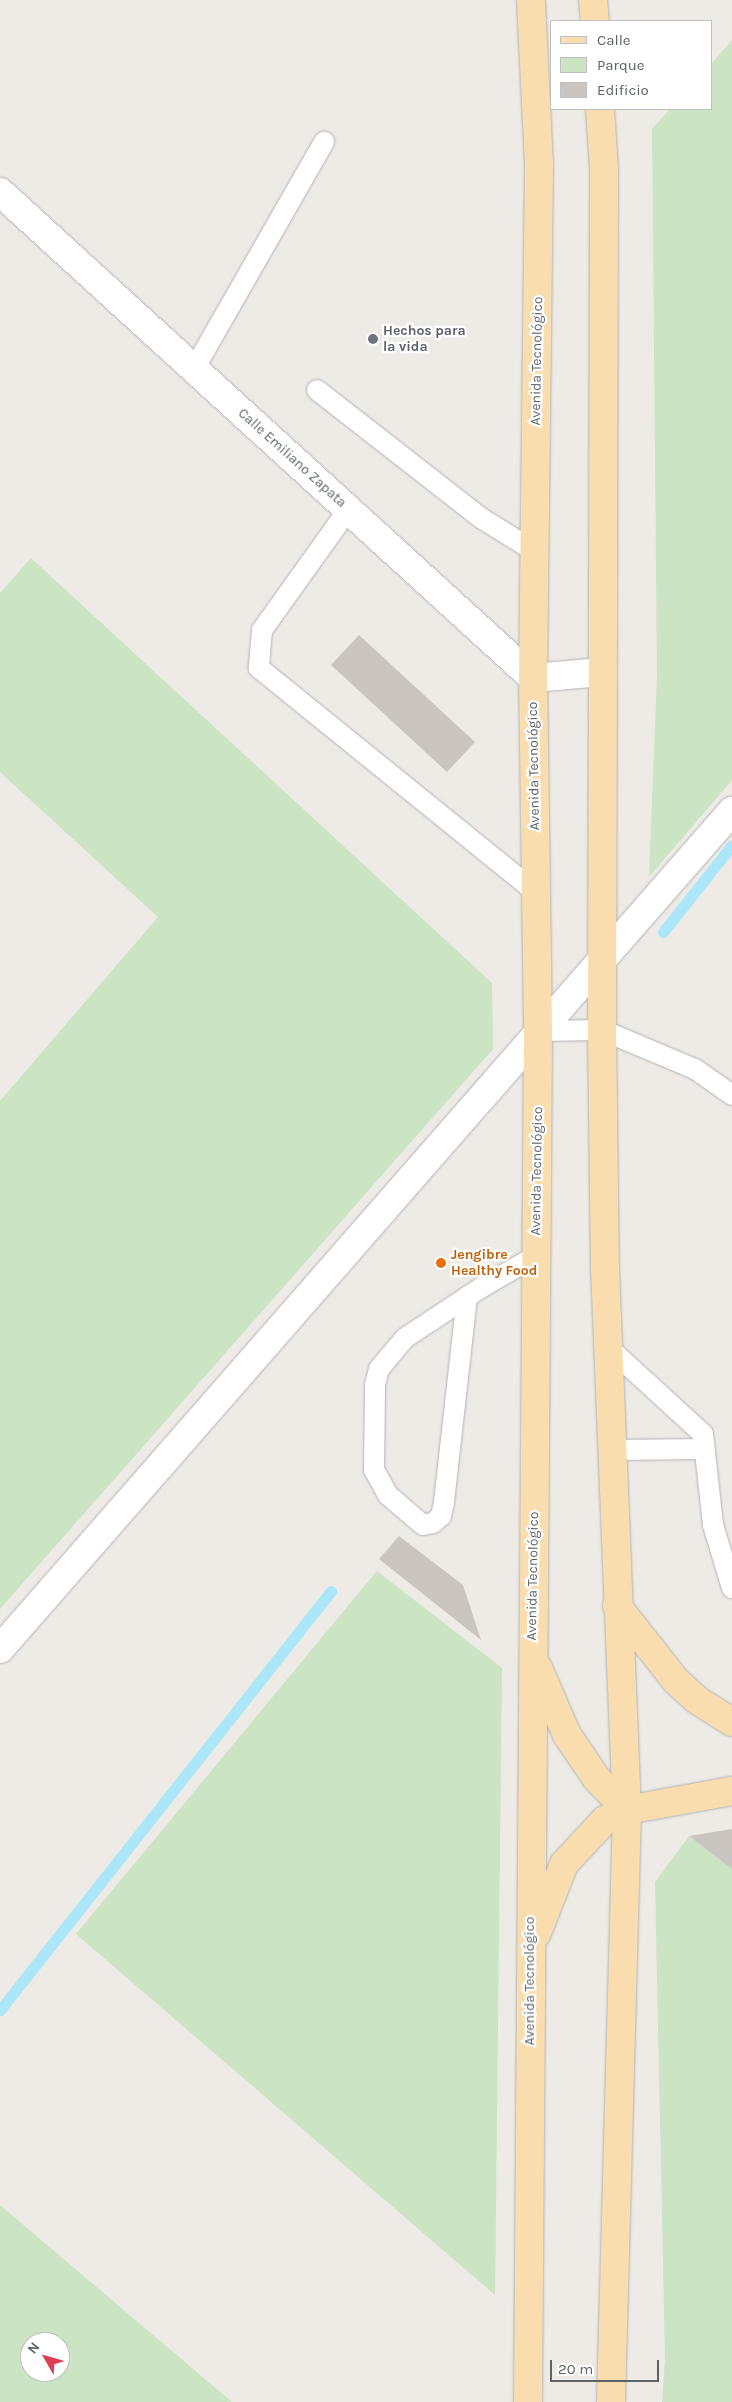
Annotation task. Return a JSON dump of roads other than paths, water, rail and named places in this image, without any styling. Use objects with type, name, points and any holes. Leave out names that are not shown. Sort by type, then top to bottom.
[{"type":"main road","name":"Avenida Tecnológico","points":[[528,2402],[532,2208],[529,1953],[538,1031],[533,678],[539,165],[531,0]]},
{"type":"main road","points":[[594,0],[595,20]]},
{"type":"main road","points":[[600,110],[604,170],[602,1030],[608,1347],[626,1810],[612,2402]]},
{"type":"main road","points":[[617,1606],[676,1681],[697,1700],[732,1722]]},
{"type":"main road","points":[[532,1640],[540,1675],[560,1724],[588,1767],[626,1810]]},
{"type":"main road","points":[[529,1953],[564,1864],[596,1826],[626,1810],[732,1791]]},
{"type":"street","name":"Calle Emiliano Zapata","points":[[0,192],[533,678]]},
{"type":"street","points":[[533,678],[602,672]]},
{"type":"street","points":[[0,1649],[732,811]]},
{"type":"lane","points":[[194,369],[324,142]]},
{"type":"lane","points":[[317,390],[481,518],[534,551]]},
{"type":"lane","points":[[348,510],[262,630],[259,668],[536,892]]},
{"type":"lane","points":[[538,1031],[602,1030],[695,1069],[732,1095]]},
{"type":"lane","points":[[467,1297],[444,1503],[441,1516],[433,1523],[423,1525],[388,1495],[374,1470],[374,1385],[379,1370],[405,1338],[467,1297],[536,1256]]},
{"type":"lane","points":[[608,1347],[699,1428],[704,1449],[713,1525],[732,1588]]},
{"type":"lane","points":[[613,1450],[704,1449]]},
{"type":"waterway","points":[[663,932],[732,845]]},
{"type":"waterway","points":[[0,2010],[331,1591]]},
{"type":"place","name":"Hechos para la vida","points":[[373,339]]},
{"type":"place","name":"Jengibre Healthy Food","points":[[441,1263]]}]
